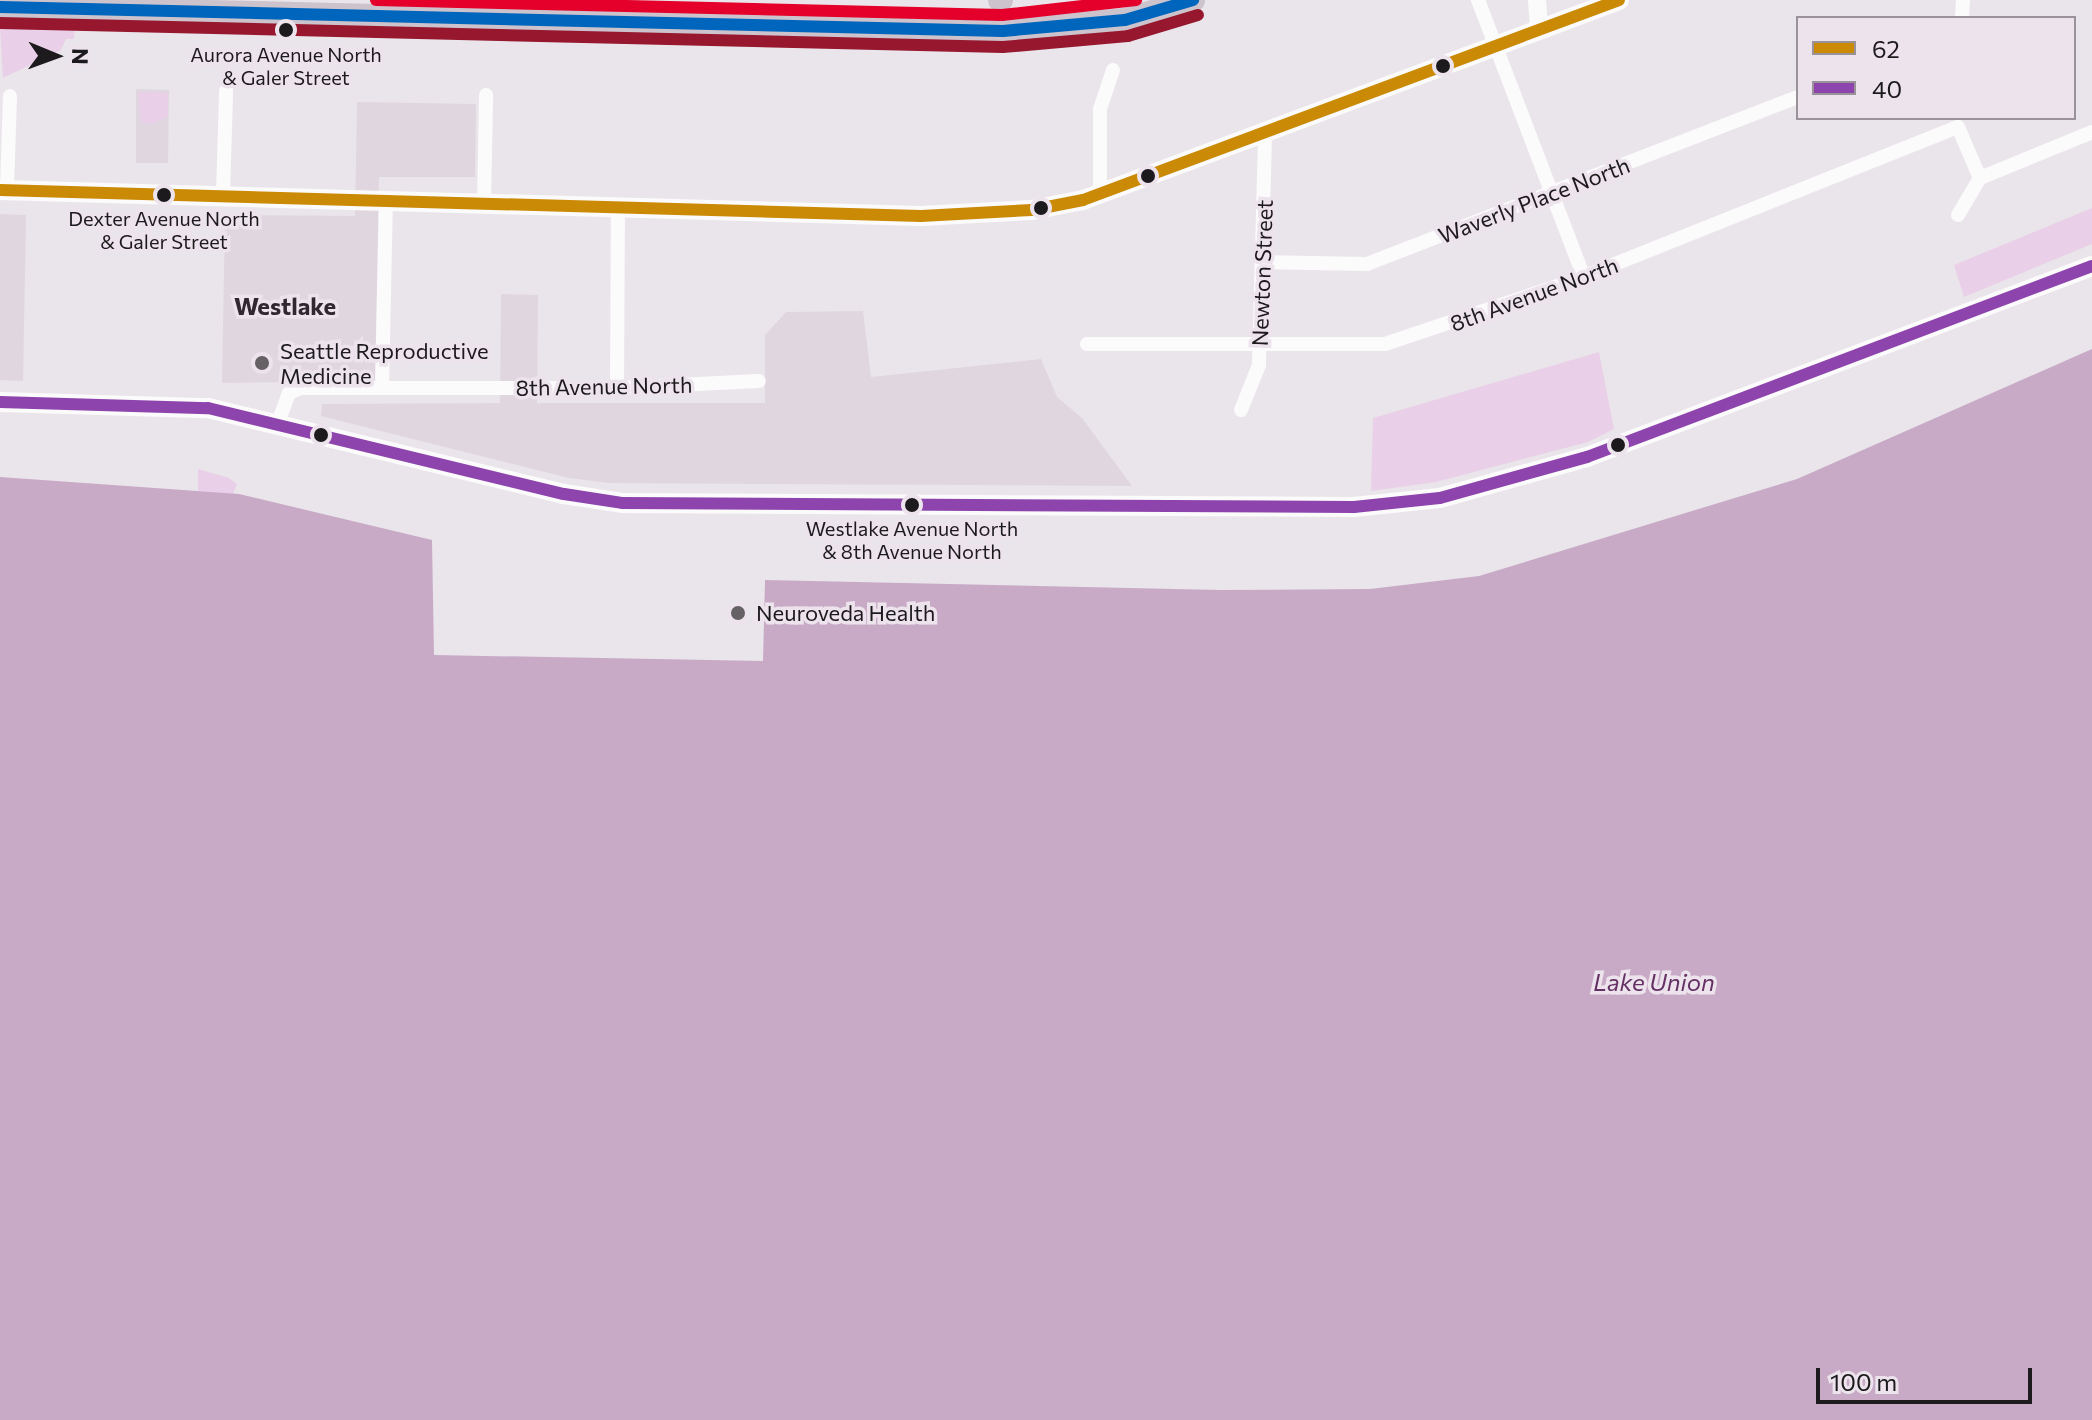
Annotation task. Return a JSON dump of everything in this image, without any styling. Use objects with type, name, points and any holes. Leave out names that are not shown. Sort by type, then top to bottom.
[{"type":"highway","points":[[0,7],[1003,31],[1125,20],[1193,0]]},
{"type":"main road","points":[[4,190],[921,216],[1040,209],[1100,194],[1619,0]]},
{"type":"main road","points":[[0,402],[208,408],[498,479],[623,503],[1174,508],[1410,503],[1620,446],[2092,266]]},
{"type":"street","points":[[1478,0],[1584,277]]},
{"type":"street","points":[[1537,0],[1539,30]]},
{"type":"street","points":[[1100,194],[1100,109],[1113,70]]},
{"type":"street","points":[[223,195],[226,91]]},
{"type":"street","points":[[484,204],[486,95]]},
{"type":"street","points":[[4,190],[10,96]]},
{"type":"street","name":"Waverly Place North","points":[[1263,262],[1367,264],[1796,98]]},
{"type":"street","name":"8th Avenue North","points":[[1087,344],[1385,344],[1584,277],[1958,127],[1980,178]]},
{"type":"street","points":[[1958,215],[1980,178],[2092,132]]},
{"type":"street","name":"Newton Street","points":[[1241,410],[1259,365],[1265,133]]},
{"type":"street","points":[[382,388],[386,199]]},
{"type":"street","points":[[617,388],[618,207]]},
{"type":"street","name":"8th Avenue North","points":[[278,423],[289,393],[301,388],[617,388],[759,381]]},
{"type":"shaded area","points":[[0,28],[75,29],[74,39],[66,39],[61,50],[3,78]]},
{"type":"shaded area","points":[[136,89],[169,90],[168,163],[136,163]]},
{"type":"shaded area","points":[[138,92],[168,93],[168,116],[153,124],[141,122]]},
{"type":"shaded area","points":[[357,102],[476,104],[475,177],[379,177],[375,381],[222,383],[225,215],[355,216]]},
{"type":"shaded area","points":[[2092,208],[2092,244],[1964,297],[1954,265]]},
{"type":"shaded area","points":[[0,214],[26,215],[23,381],[0,380]]},
{"type":"shaded area","points":[[501,294],[538,295],[537,403],[765,403],[765,335],[786,312],[863,311],[871,377],[1041,359],[1057,397],[1082,418],[1132,486],[609,483],[569,478],[321,416],[322,404],[500,403]]},
{"type":"shaded area","points":[[1599,352],[1614,429],[1588,442],[1436,482],[1371,491],[1373,418]]},
{"type":"shaded area","points":[[198,469],[229,478],[237,484],[233,494],[198,491]]},
{"type":"water","name":"Lake Union","points":[[2092,349],[2092,1420],[0,1420],[0,477],[239,494],[432,540],[434,655],[763,661],[765,580],[1220,590],[1370,589],[1479,576],[1797,479]]},
{"type":"transit line","points":[[376,0],[1002,15],[1136,0]]},
{"type":"transit line","points":[[0,7],[1003,31],[1125,20],[1193,0]]},
{"type":"transit line","name":"62","points":[[0,190],[921,216],[1032,210],[1083,200],[1619,0]]},
{"type":"transit line","points":[[0,23],[1003,47],[1128,36],[1198,15]]},
{"type":"transit line","name":"40","points":[[0,402],[208,408],[564,494],[623,503],[1354,507],[1440,498],[1587,457],[2092,266]]},
{"type":"place","name":"Aurora Avenue North & Galer Street","points":[[286,30]]},
{"type":"place","name":"Dexter Avenue North & Galer Street","points":[[164,195]]},
{"type":"place","name":"Seattle Reproductive Medicine","points":[[262,363]]},
{"type":"place","name":"Westlake Avenue North & 8th Avenue North","points":[[912,505]]},
{"type":"place","name":"Neuroveda Health","points":[[738,613]]},
{"type":"district","name":"Westlake","points":[[285,306]]}]
